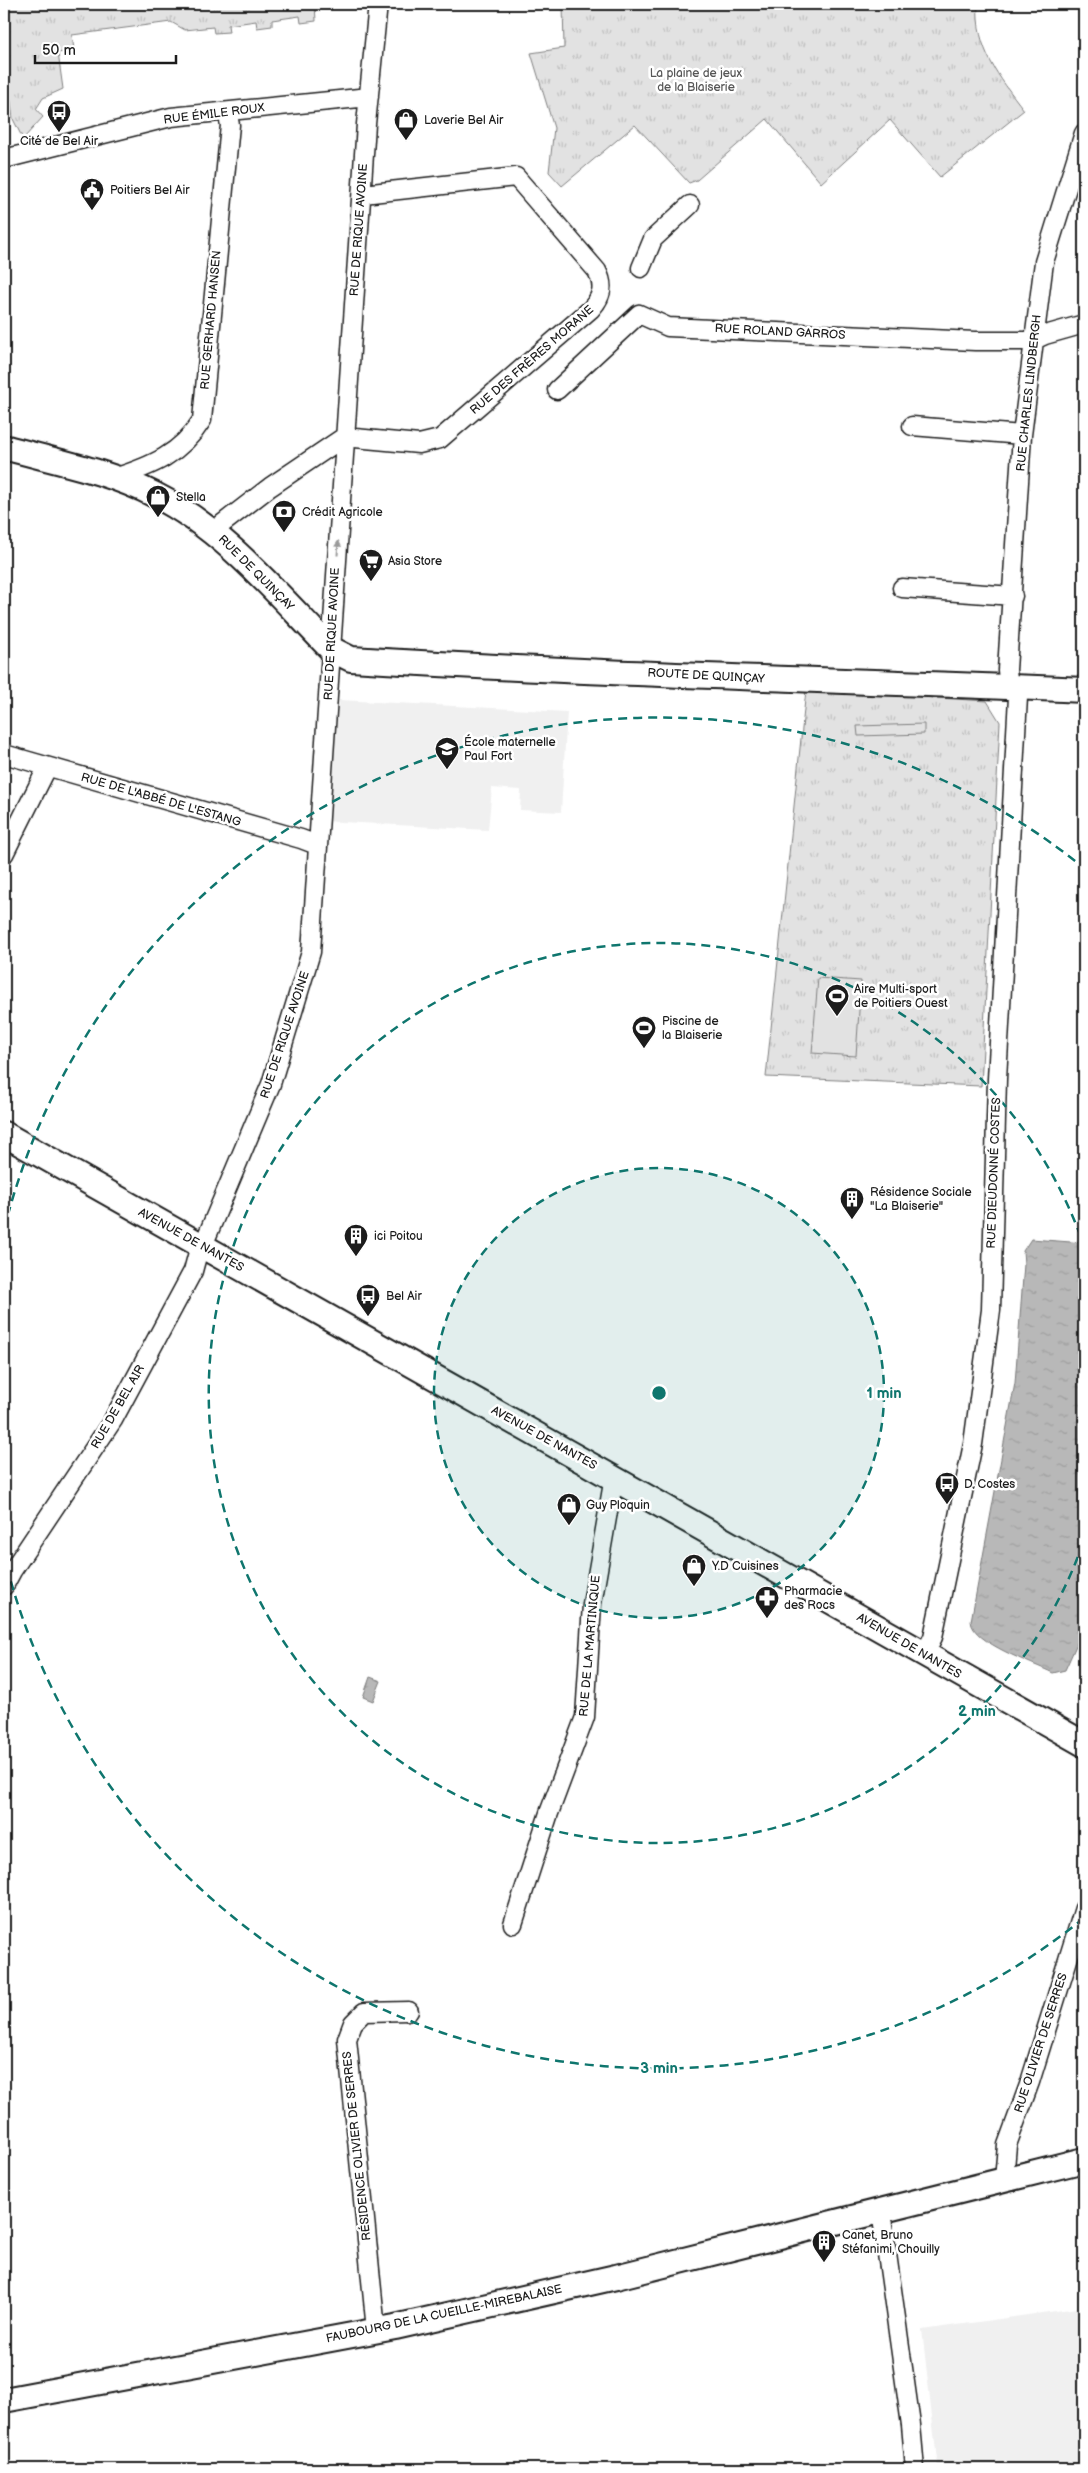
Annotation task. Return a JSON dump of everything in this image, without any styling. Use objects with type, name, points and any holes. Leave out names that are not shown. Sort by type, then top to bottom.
[{"type":"street","name":"RUE DE RIQUE AVOINE","points":[[200,1245],[207,1236],[271,1084],[311,952],[344,437],[369,97],[378,4]]},
{"type":"street","name":"RUE ÉMILE ROUX","points":[[4,160],[171,117],[369,97]]},
{"type":"street","name":"RUE GERHARD HANSEN","points":[[114,478],[133,472],[174,452],[191,437],[202,420],[230,125],[227,112]]},
{"type":"street","name":"RUE CHARLES LINDBERGH","points":[[1009,688],[1007,670],[1022,434],[1044,262],[1084,133]]},
{"type":"street","name":"RUE DES FRÈRES MORANE","points":[[344,437],[419,444],[440,439],[591,309],[602,291],[601,280],[597,271],[516,178],[363,194]]},
{"type":"street","points":[[641,268],[653,239],[690,205]]},
{"type":"street","name":"RUE ROLAND GARROS","points":[[557,390],[639,314],[668,327],[975,341],[1034,340]]},
{"type":"street","points":[[1034,340],[1084,324]]},
{"type":"street","points":[[912,426],[1022,434]]},
{"type":"street","points":[[212,531],[270,487],[344,437]]},
{"type":"street","name":"RUE DE QUINÇAY","points":[[4,447],[114,478],[156,495],[212,531],[331,649]]},
{"type":"street","points":[[902,588],[1013,596]]},
{"type":"street","name":"ROUTE DE QUINÇAY","points":[[331,649],[351,659],[528,670],[657,673],[795,681],[1084,690]]},
{"type":"street","name":"RUE DIEUDONNÉ COSTES","points":[[924,1655],[933,1637],[938,1617],[973,1444],[991,1310],[997,1079],[1018,697],[1009,688]]},
{"type":"street","name":"RUE DE L'ABBÉ DE L'ESTANG","points":[[4,754],[46,768],[317,845]]},
{"type":"street","points":[[4,854],[46,768]]},
{"type":"street","name":"AVENUE DE NANTES","points":[[4,1134],[1084,1744]]},
{"type":"street","name":"RUE DE BEL AIR","points":[[4,1586],[12,1571],[113,1420],[193,1271],[200,1245]]},
{"type":"street","name":"RUE DE LA MARTINIQUE","points":[[513,1924],[549,1813],[585,1717],[592,1604],[614,1477]]},
{"type":"street","name":"RUE OLIVIER DE SERRES","points":[[1004,2180],[1007,2145],[1030,2082],[1084,1908]]},
{"type":"street","name":"RÉSIDENCE OLIVIER DE SERRES","points":[[376,2330],[347,2039],[353,2022],[364,2012],[409,2011]]},
{"type":"street","points":[[1004,2180],[1084,2160]]},
{"type":"street","name":"FAUBOURG DE LA CUEILLE-MIREBALAISE","points":[[4,2400],[376,2330],[616,2278],[1004,2180]]},
{"type":"street","points":[[881,2211],[911,2425],[914,2469]]},
{"type":"shaded area","name":"École maternelle Paul Fort","points":[[339,700],[567,712],[561,812],[520,810],[521,790],[492,788],[488,830],[324,821]]},
{"type":"shaded area","points":[[1084,2307],[1084,2469],[938,2469],[922,2330]]},
{"type":"green space","points":[[4,4],[315,4],[316,21],[301,23],[300,16],[272,20],[272,26],[257,28],[256,21],[228,25],[229,32],[214,33],[213,27],[185,30],[171,22],[72,35],[74,50],[58,53],[63,89],[43,98],[36,109],[43,117],[23,139],[13,119],[10,95],[4,95]]},
{"type":"green space","name":"La plaine de jeux de la Blaiserie","points":[[563,4],[978,4],[980,34],[990,61],[1024,110],[940,177],[890,120],[821,183],[767,119],[697,180],[689,183],[635,125],[562,186],[549,172],[554,128],[531,53],[564,48]]},
{"type":"green space","points":[[806,690],[987,701],[1000,722],[981,1086],[766,1077]]},
{"type":"green space","points":[[924,724],[924,734],[858,736],[857,726]]},
{"type":"green space","name":"Aire Multi-sport de Poitiers Ouest","points":[[818,978],[861,981],[856,1056],[812,1053]]},
{"type":"water","points":[[1031,1239],[1084,1243],[1084,1628],[1065,1670],[1053,1673],[1005,1652],[992,1644],[981,1637],[974,1629],[971,1621],[1015,1383],[1024,1264],[1023,1251]]},
{"type":"water","points":[[370,1677],[381,1681],[373,1701],[363,1697]]},
{"type":"place","name":"Cité de Bel Air","points":[[59,133]]},
{"type":"place","name":"Laverie Bel Air","points":[[406,141]]},
{"type":"place","name":"Poitiers Bel Air","points":[[92,211]]},
{"type":"place","name":"Stella","points":[[158,518]]},
{"type":"place","name":"Crédit Agricole","points":[[284,533]]},
{"type":"place","name":"Asia Store","points":[[371,582]]},
{"type":"place","name":"École maternelle Paul Fort","points":[[447,770]]},
{"type":"place","name":"Aire Multi-sport de Poitiers Ouest","points":[[837,1017]]},
{"type":"place","name":"Piscine de la Blaiserie","points":[[644,1049]]},
{"type":"place","name":"Résidence Sociale \"La Blaiserie\"","points":[[852,1220]]},
{"type":"place","name":"ici Poitou","points":[[356,1257]]},
{"type":"place","name":"Bel Air","points":[[368,1317]]},
{"type":"place","name":"D. Costes","points":[[947,1505]]},
{"type":"place","name":"Guy Ploquin","points":[[569,1526]]},
{"type":"place","name":"Y.D Cuisines","points":[[694,1587]]},
{"type":"place","name":"Pharmacie des Rocs","points":[[767,1619]]},
{"type":"place","name":"Canet, Bruno Stéfanimi, Chouilly","points":[[824,2263]]}]
